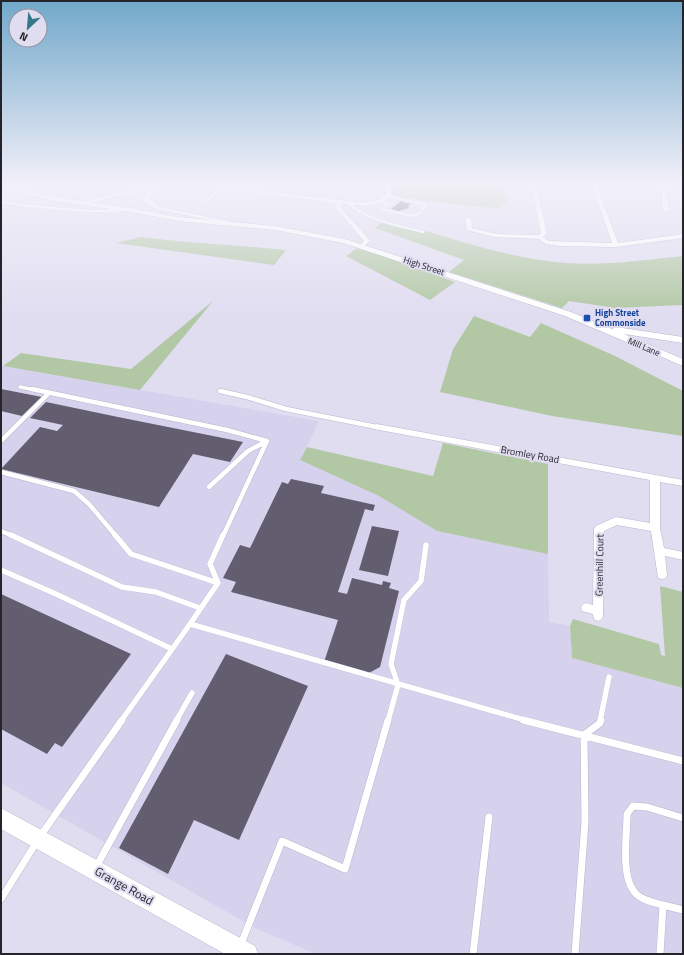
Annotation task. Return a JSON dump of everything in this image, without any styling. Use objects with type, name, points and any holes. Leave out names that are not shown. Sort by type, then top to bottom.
[{"type":"street","name":"High Street","points":[[263,228],[301,232],[363,245],[560,311],[606,329]]},
{"type":"street","points":[[356,228],[367,241],[363,245]]},
{"type":"street","points":[[469,228],[475,232],[508,236],[540,237],[548,243],[561,244],[616,245],[683,236]]},
{"type":"street","points":[[540,237],[544,233],[543,228]]},
{"type":"street","points":[[610,228],[616,245]]},
{"type":"street","points":[[606,329],[683,340]]},
{"type":"street","name":"Mill Lane","points":[[606,329],[683,363]]},
{"type":"street","name":"Bromley Road","points":[[377,427],[683,483]]},
{"type":"street","points":[[654,478],[655,528],[660,551],[662,575]]},
{"type":"street","name":"Greenhill Court","points":[[586,608],[598,614],[599,529],[616,521],[655,528]]},
{"type":"street","points":[[660,551],[683,556]]},
{"type":"street","name":"Grange Road","points":[[1,818],[243,952]]},
{"type":"lane","points":[[407,228],[423,232]]},
{"type":"lane","points":[[20,387],[227,430],[267,441]]},
{"type":"lane","points":[[220,392],[247,397],[286,409],[377,427]]},
{"type":"lane","points":[[1,441],[49,393]]},
{"type":"lane","points":[[209,487],[248,451],[267,441]]},
{"type":"lane","points":[[218,583],[210,564],[267,441]]},
{"type":"lane","points":[[1,472],[74,491],[89,504],[132,554],[218,583]]},
{"type":"lane","points":[[1,531],[122,587],[156,592],[200,608]]},
{"type":"lane","points":[[243,952],[282,841],[345,869],[398,685],[391,664],[404,600],[421,581],[426,545]]},
{"type":"lane","points":[[1,570],[56,594],[172,649]]},
{"type":"lane","points":[[1,899],[38,839],[218,583]]},
{"type":"lane","points":[[190,624],[505,716],[683,761]]},
{"type":"lane","points":[[584,735],[600,723],[608,677]]},
{"type":"lane","points":[[95,870],[192,693]]},
{"type":"lane","points":[[575,954],[585,822],[584,735]]},
{"type":"lane","points":[[683,818],[647,807],[633,806],[627,814],[626,875],[633,891],[645,900],[683,910]]},
{"type":"lane","points":[[473,954],[489,817]]},
{"type":"lane","points":[[660,954],[663,905]]},
{"type":"shaded area","points":[[1,366],[319,421],[300,460],[379,496],[437,531],[548,554],[549,622],[570,626],[572,658],[683,688],[683,954],[316,954],[257,929],[1,783]]},
{"type":"green space","points":[[375,228],[403,228],[423,233],[426,231],[495,251],[565,263],[594,264],[683,256],[683,305],[615,308],[569,301],[562,308],[449,272],[464,260]]},
{"type":"green space","points":[[141,237],[286,250],[274,265],[116,243]]},
{"type":"green space","points":[[359,247],[455,282],[430,300],[346,256]]},
{"type":"green space","points":[[213,301],[140,390],[3,366],[21,353],[131,369]]},
{"type":"green space","points":[[474,316],[530,337],[541,323],[615,356],[683,391],[683,436],[552,416],[440,392],[453,349]]},
{"type":"green space","points":[[443,443],[548,464],[548,554],[437,531],[379,496],[300,460],[307,447],[433,476]]},
{"type":"green space","points":[[660,586],[683,592],[683,688],[572,658],[570,626],[573,619],[659,644],[661,655],[665,656]]},
{"type":"building","points":[[1,389],[42,397],[22,416],[1,411]]},
{"type":"building","points":[[46,402],[243,442],[230,462],[193,454],[159,507],[1,469],[40,427],[57,431],[63,425],[30,418]]},
{"type":"building","points":[[291,479],[324,486],[321,493],[375,505],[373,511],[365,509],[338,592],[347,594],[352,578],[382,585],[383,581],[391,583],[389,588],[399,591],[380,667],[367,674],[324,662],[338,620],[231,592],[236,582],[223,578],[240,545],[250,548],[282,482],[288,484]]},
{"type":"building","points":[[372,526],[399,531],[388,576],[359,570]]},
{"type":"building","points":[[1,594],[131,654],[62,747],[55,743],[47,754],[1,729]]},
{"type":"building","points":[[226,654],[308,686],[239,840],[194,820],[168,874],[119,848]]},
{"type":"place","name":"High Street Commonside","points":[[587,318]]}]
